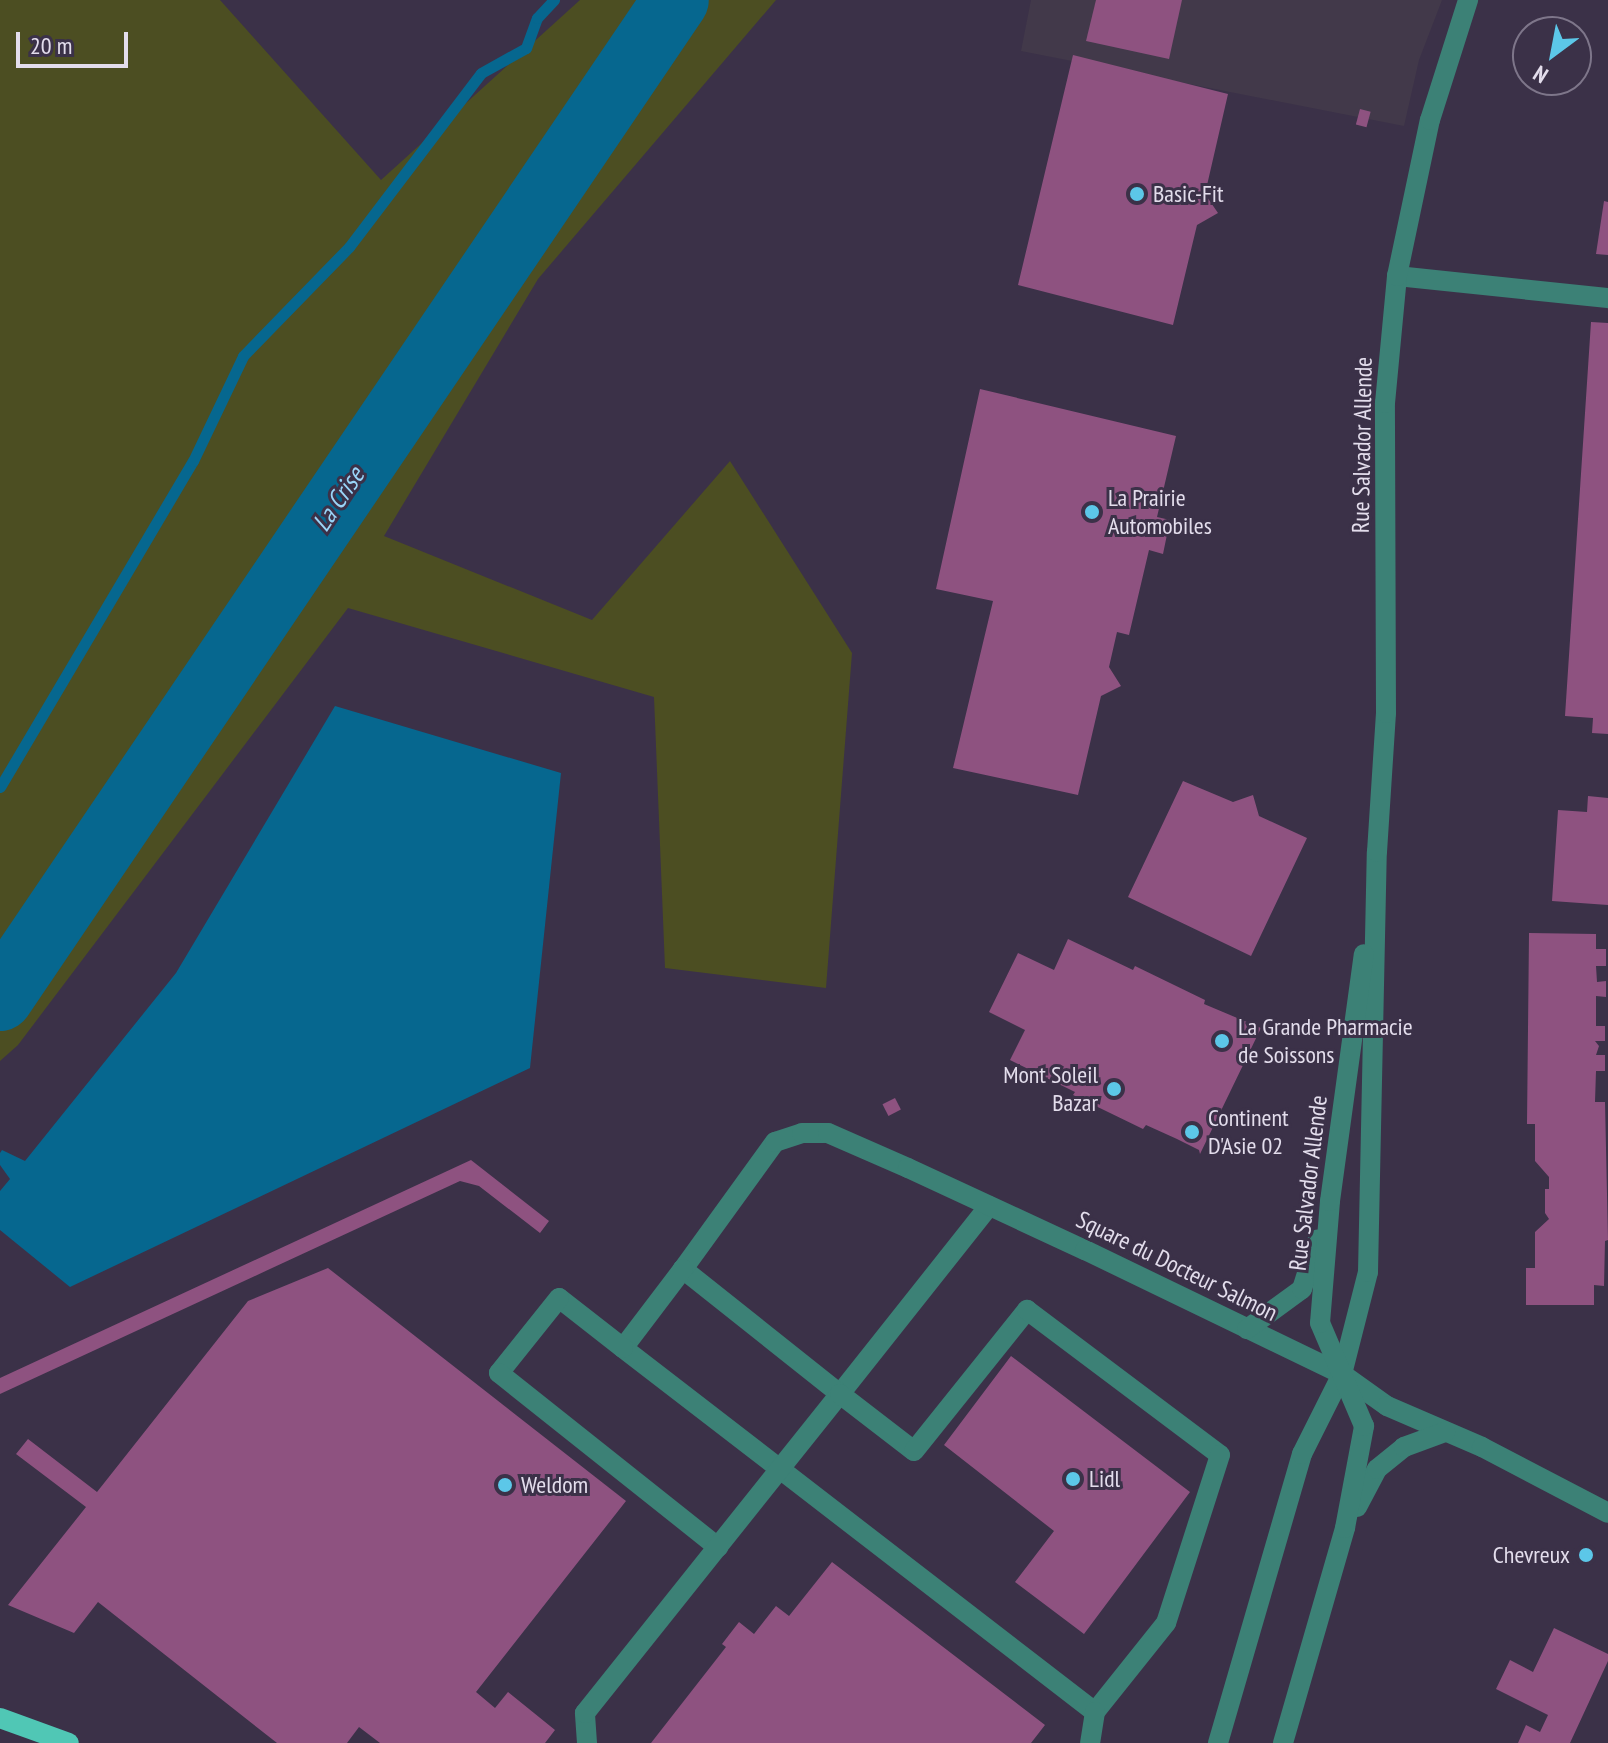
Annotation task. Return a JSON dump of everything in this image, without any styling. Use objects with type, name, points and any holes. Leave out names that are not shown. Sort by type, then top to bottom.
[{"type":"main road","points":[[0,1718],[69,1743]]},
{"type":"street","name":"Rue Salvador Allende","points":[[1218,1743],[1302,1454],[1342,1374],[1368,1272],[1377,852],[1386,701],[1385,403],[1397,276],[1430,120],[1468,0]]},
{"type":"street","points":[[1397,276],[1548,295],[1608,298]]},
{"type":"street","name":"Rue Salvador Allende","points":[[1283,1743],[1345,1528],[1364,1426],[1320,1323],[1330,1201],[1377,852]]},
{"type":"street","name":"Square du Docteur Salmon","points":[[623,1348],[775,1142],[802,1133],[828,1133],[1342,1374],[1387,1406],[1608,1513]]},
{"type":"street","points":[[1247,1329],[1302,1289],[1330,1201]]},
{"type":"street","points":[[587,1743],[585,1713],[989,1206]]},
{"type":"street","points":[[683,1269],[914,1451],[1027,1310],[1220,1455],[1166,1623],[1095,1712],[1090,1743]]},
{"type":"street","points":[[718,1547],[499,1373],[559,1298],[1095,1712]]},
{"type":"street","points":[[1345,1528],[1377,1469],[1404,1447],[1445,1432]]},
{"type":"shaded area","points":[[1031,0],[1442,0],[1419,60],[1404,126],[1021,51]]},
{"type":"green space","points":[[0,0],[220,0],[381,180],[580,0],[776,0],[538,279],[384,536],[592,620],[730,461],[852,653],[826,988],[665,968],[654,697],[348,608],[18,1045],[0,1061]]},
{"type":"water","points":[[335,706],[561,773],[530,1068],[70,1287],[0,1230],[0,1191],[10,1179],[0,1165],[0,1153],[2,1150],[25,1161],[176,973]]},
{"type":"building","points":[[1096,0],[1182,0],[1169,59],[1086,41]]},
{"type":"building","points":[[1073,55],[1228,94],[1205,194],[1218,213],[1197,225],[1173,325],[1018,285]]},
{"type":"building","points":[[1360,109],[1371,112],[1366,127],[1356,124]]},
{"type":"building","points":[[1604,201],[1608,202],[1608,255],[1596,254]]},
{"type":"building","points":[[1591,322],[1608,323],[1608,734],[1592,733],[1593,718],[1565,716]]},
{"type":"building","points":[[980,389],[1176,436],[1157,517],[1170,520],[1163,554],[1149,550],[1129,635],[1117,632],[1109,667],[1121,686],[1101,696],[1078,795],[953,768],[993,601],[936,589]]},
{"type":"building","points":[[1183,781],[1233,802],[1253,795],[1259,816],[1307,838],[1251,956],[1128,897]]},
{"type":"building","points":[[1588,796],[1608,798],[1608,905],[1552,901],[1558,810],[1587,812]]},
{"type":"building","points":[[1529,933],[1596,934],[1596,949],[1606,949],[1606,966],[1596,966],[1597,982],[1606,981],[1606,997],[1596,996],[1596,1026],[1605,1026],[1605,1041],[1595,1041],[1599,1046],[1596,1055],[1605,1055],[1605,1071],[1596,1071],[1595,1102],[1605,1102],[1608,1240],[1605,1241],[1604,1286],[1594,1285],[1594,1305],[1526,1305],[1526,1268],[1535,1268],[1535,1232],[1549,1219],[1545,1213],[1545,1189],[1549,1189],[1549,1177],[1535,1161],[1535,1124],[1527,1124]]},
{"type":"building","points":[[1068,939],[1133,970],[1135,966],[1205,1000],[1204,1004],[1261,1028],[1200,1154],[1199,1150],[1177,1139],[1146,1125],[1143,1129],[1073,1095],[1075,1092],[1010,1060],[1025,1030],[989,1012],[1018,953],[1054,970]]},
{"type":"building","points":[[895,1098],[901,1110],[888,1116],[883,1104]]},
{"type":"building","points":[[471,1160],[549,1221],[540,1233],[479,1186],[460,1181],[0,1394],[0,1378]]},
{"type":"building","points":[[328,1268],[626,1501],[476,1692],[495,1708],[508,1692],[555,1730],[545,1743],[380,1743],[359,1727],[347,1743],[277,1743],[98,1602],[74,1633],[8,1605],[86,1507],[16,1454],[28,1439],[97,1492],[248,1301]]},
{"type":"building","points":[[1011,1356],[1190,1492],[1084,1634],[1015,1582],[1054,1531],[944,1445]]},
{"type":"building","points":[[832,1562],[1045,1725],[1031,1743],[651,1743],[726,1647],[722,1644],[739,1622],[754,1634],[776,1606],[789,1616]]},
{"type":"building","points":[[1554,1628],[1608,1654],[1608,1661],[1570,1743],[1518,1743],[1526,1725],[1540,1732],[1548,1715],[1496,1689],[1510,1660],[1533,1672]]},
{"type":"waterway","name":"La Crise","points":[[0,787],[193,461],[243,356],[349,247],[481,73],[526,48],[537,18],[554,0]]},
{"type":"waterway","name":"La Crise","points":[[0,998],[676,0]]},
{"type":"place","name":"Basic-Fit","points":[[1137,194]]},
{"type":"place","name":"La Prairie Automobiles","points":[[1092,512]]},
{"type":"place","name":"La Grande Pharmacie de Soissons","points":[[1222,1041]]},
{"type":"place","name":"Mont Soleil Bazar","points":[[1114,1089]]},
{"type":"place","name":"Continent D'Asie 02","points":[[1192,1132]]},
{"type":"place","name":"Lidl","points":[[1073,1479]]},
{"type":"place","name":"Weldom","points":[[505,1485]]},
{"type":"place","name":"Chevreux","points":[[1586,1555]]}]
